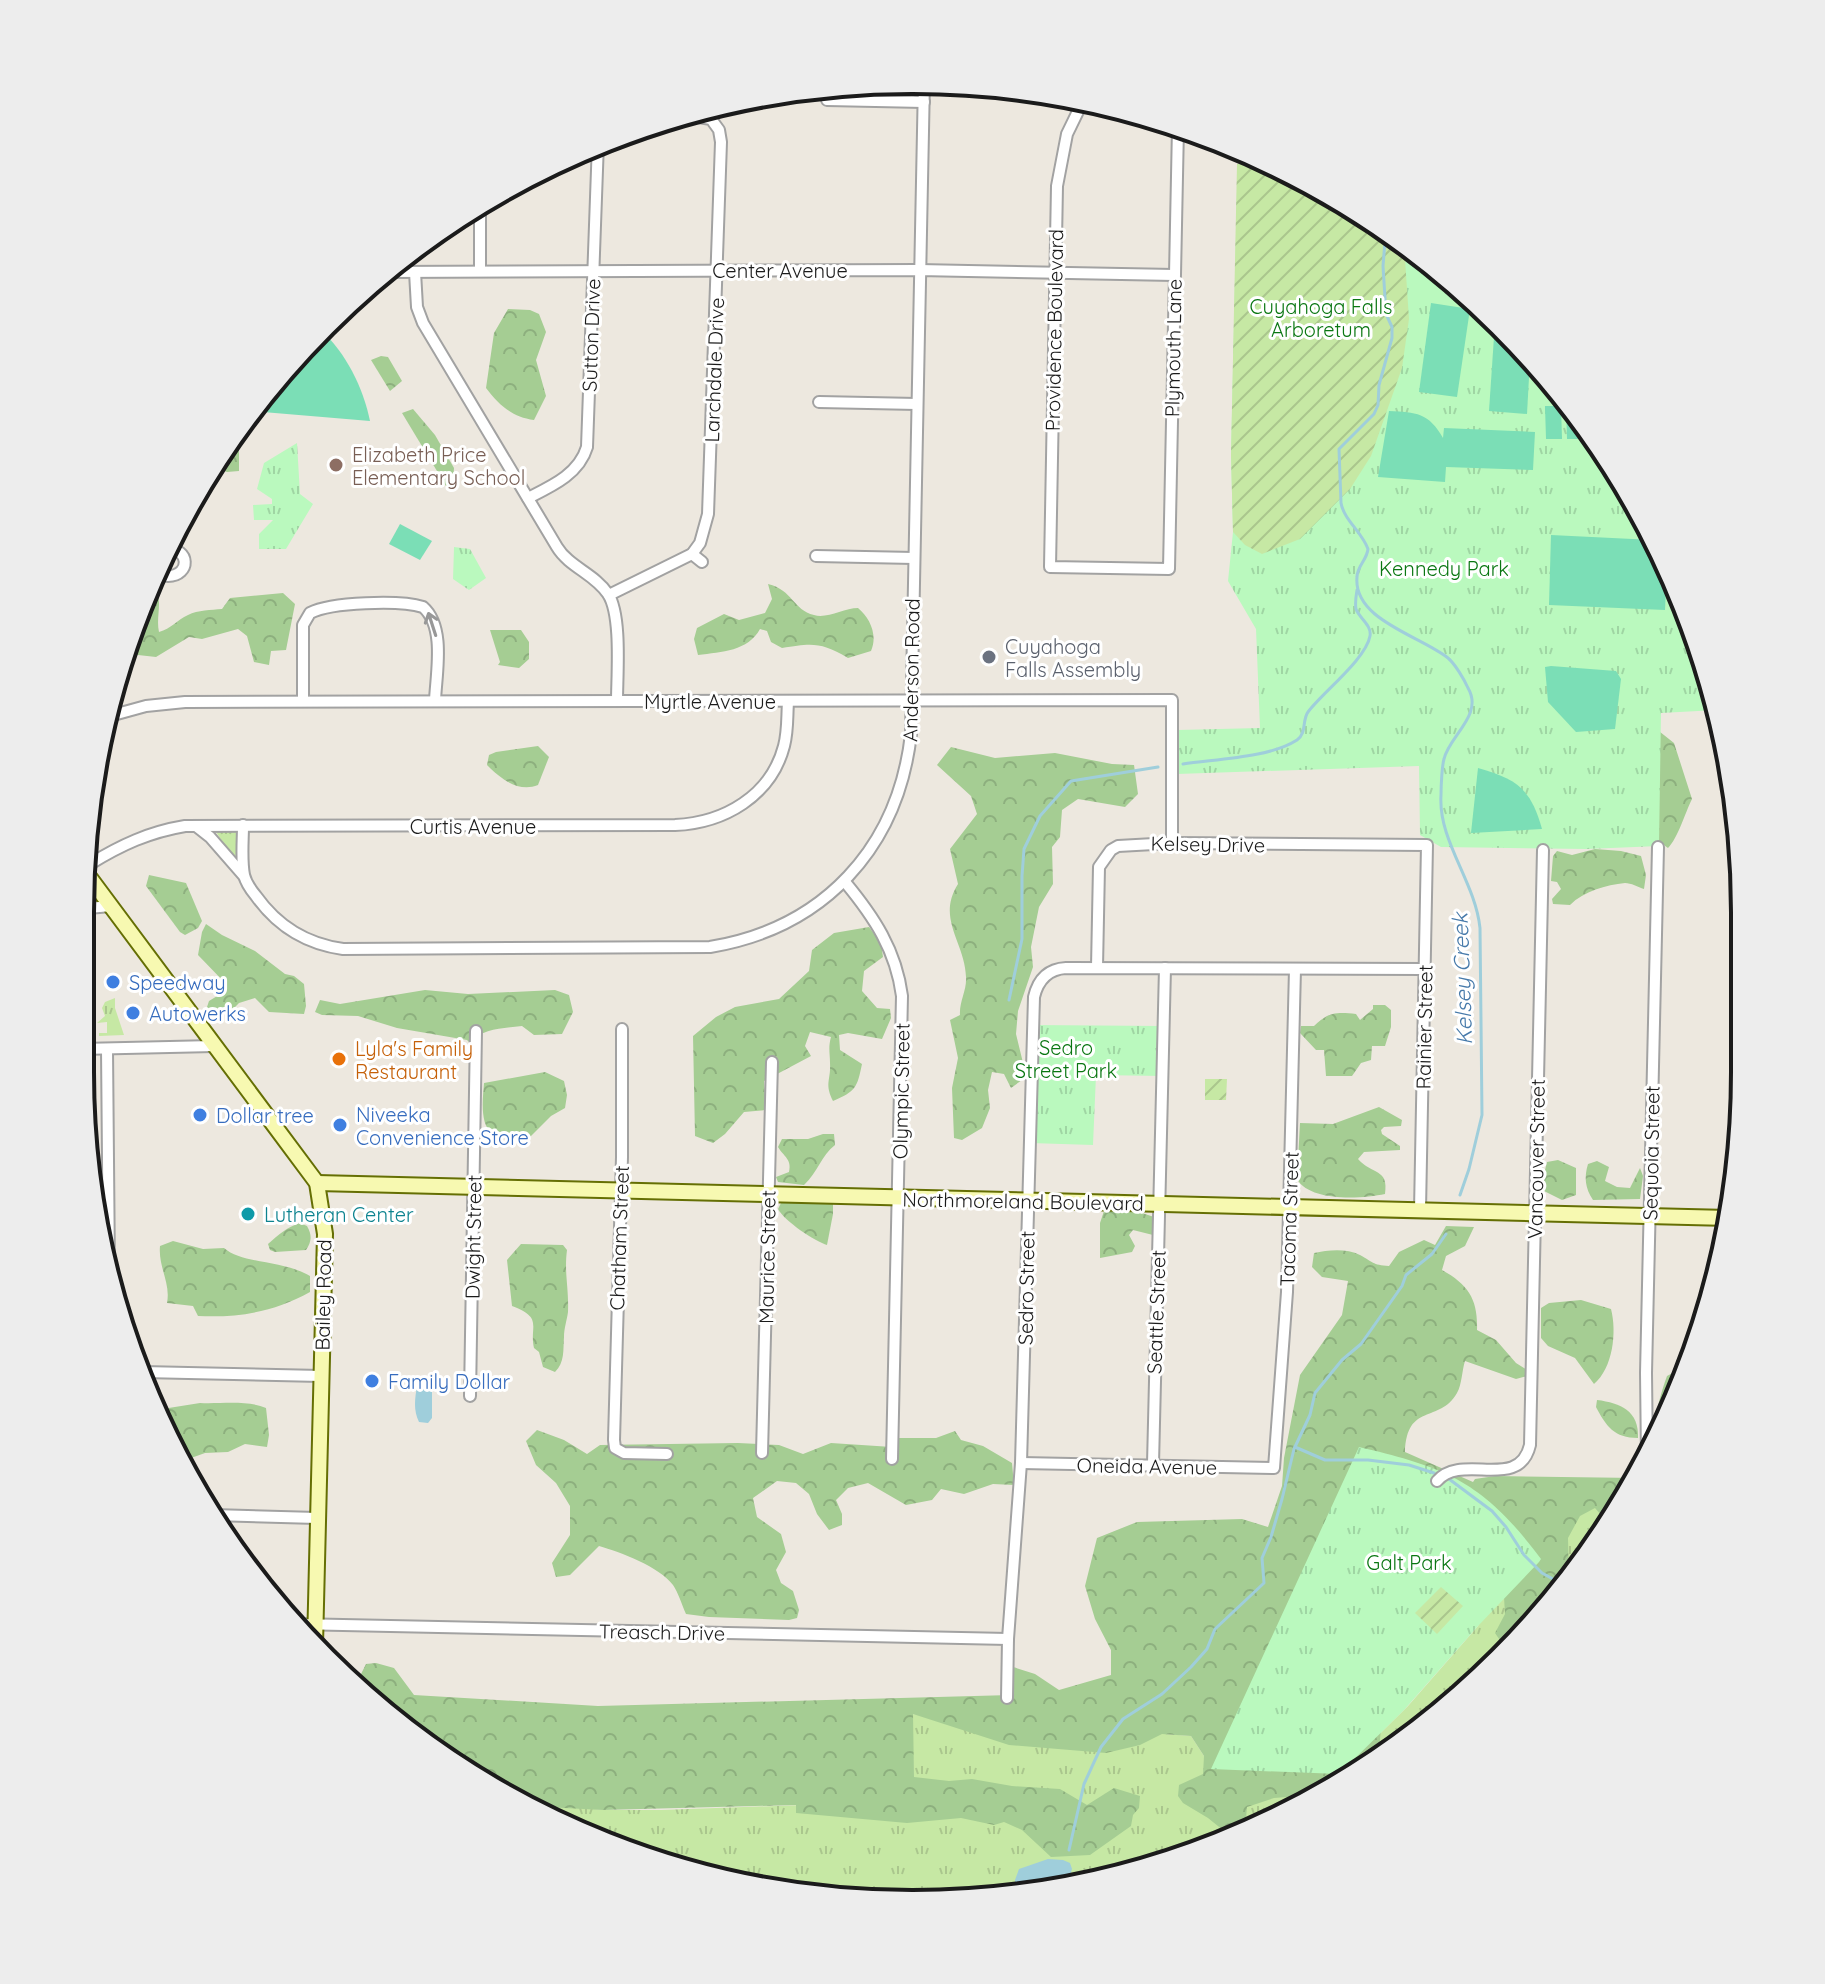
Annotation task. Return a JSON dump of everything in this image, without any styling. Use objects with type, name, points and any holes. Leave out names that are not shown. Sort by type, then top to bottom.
[{"type":"street","name":"Anderson Road","points":[[196,826],[210,837],[244,876],[259,901],[285,928],[310,941],[343,949],[710,947],[747,939],[783,925],[845,882],[880,836],[897,799],[909,754],[924,94]]},
{"type":"street","points":[[827,100],[924,102]]},
{"type":"street","name":"Providence Boulevard","points":[[1076,111],[1061,157],[1057,186],[1050,567],[1169,569]]},
{"type":"street","name":"Larchdale Drive","points":[[692,554],[700,543],[711,499],[721,142],[713,119]]},
{"type":"street","name":"Plymouth Lane","points":[[1169,569],[1178,138]]},
{"type":"street","name":"Sutton Drive","points":[[528,498],[570,474],[582,461],[587,447],[597,157]]},
{"type":"street","points":[[480,218],[480,271]]},
{"type":"street","name":"Center Avenue","points":[[403,272],[919,270],[1174,275]]},
{"type":"street","points":[[415,272],[417,307],[423,323],[561,554],[609,595],[617,629],[617,701]]},
{"type":"street","points":[[819,402],[917,404]]},
{"type":"street","points":[[167,575],[177,575],[184,570],[186,561],[178,551]]},
{"type":"street","points":[[609,595],[692,554],[702,562]]},
{"type":"street","points":[[816,556],[914,558]]},
{"type":"street","points":[[303,701],[302,632],[310,613],[332,605],[391,604],[423,607],[433,619],[436,634],[435,701]]},
{"type":"street","name":"Myrtle Avenue","points":[[119,714],[166,703],[303,701],[1172,700],[1172,843]]},
{"type":"street","name":"Curtis Avenue","points":[[96,860],[148,833],[196,826],[675,825],[704,822],[743,804],[770,776],[784,747],[788,702]]},
{"type":"street","points":[[243,825],[244,876]]},
{"type":"street","name":"Kelsey Drive","points":[[1097,967],[1098,875],[1102,860],[1111,850],[1126,844],[1427,845]]},
{"type":"street","name":"Rainier Street","points":[[1420,1210],[1427,845]]},
{"type":"street","name":"Sequoia Street","points":[[1647,1433],[1658,847]]},
{"type":"street","name":"Vancouver Street","points":[[1437,1481],[1449,1471],[1504,1470],[1520,1465],[1530,1445],[1543,850]]},
{"type":"street","name":"Olympic Street","points":[[845,882],[877,923],[900,981],[903,1018],[892,1459]]},
{"type":"street","name":"Bailey Road","points":[[95,885],[317,1183],[325,1234],[316,1631]]},
{"type":"street","points":[[94,907],[111,906]]},
{"type":"street","name":"Sedro Street","points":[[1007,1698],[1008,1639],[1021,1463],[1035,990],[1039,983],[1051,971],[1097,967],[1425,969]]},
{"type":"street","name":"Seattle Street","points":[[1153,1464],[1165,968]]},
{"type":"street","name":"Tacoma Street","points":[[1274,1468],[1285,1332],[1295,969]]},
{"type":"street","name":"Chatham Street","points":[[622,1029],[615,1448],[624,1453],[667,1454]]},
{"type":"street","name":"Dwight Street","points":[[470,1396],[476,1031]]},
{"type":"street","points":[[94,1049],[214,1046]]},
{"type":"street","points":[[107,1049],[109,1223]]},
{"type":"street","name":"Maurice Street","points":[[762,1453],[772,1062]]},
{"type":"street","name":"Northmoreland Boulevard","points":[[317,1183],[1717,1218]]},
{"type":"street","points":[[151,1372],[321,1376]]},
{"type":"street","name":"Oneida Avenue","points":[[1021,1463],[1274,1468]]},
{"type":"street","points":[[225,1515],[317,1518]]},
{"type":"street","name":"Treasch Drive","points":[[309,1624],[1008,1639]]},
{"type":"green space","name":"Cuyahoga Falls Arboretum","points":[[1237,164],[1244,164],[1322,204],[1405,259],[1409,319],[1402,368],[1371,456],[1350,489],[1300,539],[1262,554],[1245,545],[1233,532],[1231,455]]},
{"type":"green space","name":"Kennedy Park","points":[[1260,171],[1322,204],[1411,263],[1452,297],[1528,373],[1593,458],[1647,550],[1669,599],[1688,649],[1705,711],[1661,713],[1659,846],[1587,849],[1441,847],[1420,835],[1419,766],[1177,774],[1177,730],[1260,728],[1256,629],[1228,581],[1233,532],[1231,455],[1237,192]]},
{"type":"green space","points":[[1431,303],[1464,308],[1469,313],[1457,397],[1419,392]]},
{"type":"green space","points":[[508,309],[530,310],[539,314],[546,332],[536,360],[546,396],[534,420],[507,409],[486,388],[494,333]]},
{"type":"green space","points":[[1494,337],[1529,374],[1527,414],[1489,411]]},
{"type":"green space","points":[[329,339],[352,371],[370,421],[265,412]]},
{"type":"green space","points":[[388,357],[402,381],[390,391],[371,360]]},
{"type":"green space","points":[[1545,406],[1555,406],[1561,413],[1562,439],[1546,439]]},
{"type":"green space","points":[[413,409],[435,435],[454,468],[453,487],[449,491],[402,413]]},
{"type":"green space","points":[[1389,411],[1407,412],[1427,419],[1443,438],[1444,428],[1535,432],[1533,470],[1446,467],[1445,482],[1378,477]]},
{"type":"green space","points":[[1566,420],[1580,439],[1567,439]]},
{"type":"green space","points":[[297,443],[300,494],[313,504],[286,549],[259,549],[259,534],[273,520],[254,520],[253,505],[272,504],[272,499],[257,489],[264,463]]},
{"type":"green space","points":[[239,448],[239,471],[224,471]]},
{"type":"green space","points":[[400,524],[432,541],[420,560],[389,544]]},
{"type":"green space","points":[[1551,535],[1641,539],[1666,592],[1665,610],[1549,605]]},
{"type":"green space","points":[[454,547],[470,549],[486,578],[469,590],[453,579]]},
{"type":"green space","points":[[768,584],[783,591],[801,609],[814,615],[824,616],[858,608],[872,627],[874,639],[871,651],[848,658],[816,645],[782,648],[771,642],[767,631],[760,629],[741,646],[698,655],[694,639],[697,628],[724,614],[739,620],[765,613],[772,599]]},
{"type":"green space","points":[[283,593],[295,604],[286,650],[271,651],[269,665],[254,662],[247,636],[238,629],[202,639],[189,637],[156,657],[135,656],[158,594],[159,632],[192,613],[222,609],[230,598]]},
{"type":"green space","points":[[490,630],[521,630],[529,642],[529,659],[519,668],[498,665],[500,662]]},
{"type":"green space","points":[[1545,667],[1616,671],[1621,679],[1615,729],[1576,732],[1548,702]]},
{"type":"green space","points":[[1650,724],[1674,743],[1692,799],[1668,848],[1654,838]]},
{"type":"green space","points":[[538,746],[549,757],[538,785],[517,786],[487,765],[489,755],[496,752]]},
{"type":"green space","points":[[951,747],[995,758],[1055,753],[1134,765],[1138,794],[1125,807],[1078,799],[1062,810],[1060,837],[1052,847],[1053,884],[1039,907],[1031,947],[1033,967],[1018,1011],[1016,1034],[1024,1067],[1022,1080],[1011,1088],[1004,1074],[992,1072],[988,1090],[990,1108],[982,1128],[962,1140],[954,1138],[952,1088],[958,1058],[950,1020],[960,1015],[966,977],[951,920],[952,897],[958,884],[950,849],[977,814],[971,796],[937,765]]},
{"type":"green space","points":[[1478,768],[1503,777],[1520,788],[1533,804],[1542,829],[1471,833]]},
{"type":"green space","points":[[215,830],[236,832],[236,857],[229,853]]},
{"type":"green space","points":[[1595,849],[1641,856],[1646,875],[1644,889],[1627,883],[1618,884],[1589,892],[1570,905],[1553,904],[1552,899],[1561,889],[1557,882],[1551,881],[1553,856],[1557,851],[1572,855]]},
{"type":"green space","points":[[149,875],[186,883],[202,921],[198,928],[185,935],[180,932],[146,886]]},
{"type":"green space","points":[[206,924],[255,951],[304,984],[304,1014],[269,1012],[255,998],[239,1003],[228,1014],[211,1013],[207,1007],[209,1001],[227,990],[226,984],[198,955]]},
{"type":"green space","points":[[869,927],[881,943],[883,957],[864,971],[862,991],[877,1008],[890,1009],[891,1018],[882,1039],[848,1033],[839,1035],[840,1050],[862,1064],[854,1088],[833,1101],[828,1086],[831,1037],[810,1032],[805,1046],[811,1056],[764,1081],[766,1110],[744,1112],[713,1143],[695,1136],[693,1036],[716,1017],[735,1007],[779,999],[809,971],[812,950],[834,933]]},
{"type":"green space","points":[[425,990],[468,994],[555,990],[569,995],[573,1012],[562,1034],[534,1035],[522,1026],[501,1028],[487,1032],[470,1043],[397,1028],[358,1016],[315,1012],[320,1000],[340,1004]]},
{"type":"green space","points":[[115,998],[124,1035],[99,1036],[99,1033],[107,1033],[107,1022],[97,1023],[105,1016],[102,1008],[105,1002]]},
{"type":"green space","points":[[1373,1005],[1385,1005],[1391,1010],[1391,1027],[1385,1046],[1372,1046],[1371,1060],[1361,1063],[1352,1076],[1326,1076],[1324,1050],[1316,1050],[1300,1033],[1301,1026],[1314,1026],[1338,1013],[1356,1014],[1360,1020],[1373,1009]]},
{"type":"green space","name":"Sedro Street Park","points":[[1033,1025],[1163,1026],[1163,1076],[1096,1075],[1093,1145],[1030,1143]]},
{"type":"green space","points":[[545,1072],[564,1081],[567,1095],[565,1108],[551,1116],[531,1136],[518,1142],[493,1134],[484,1118],[484,1083]]},
{"type":"green space","points":[[1205,1079],[1227,1079],[1226,1100],[1205,1100]]},
{"type":"green space","points":[[1379,1107],[1402,1120],[1401,1126],[1381,1130],[1382,1134],[1400,1146],[1400,1150],[1364,1152],[1358,1159],[1382,1176],[1385,1194],[1363,1197],[1324,1195],[1313,1192],[1297,1179],[1300,1123],[1333,1124]]},
{"type":"green space","points":[[834,1134],[835,1145],[809,1180],[804,1185],[778,1182],[776,1177],[789,1172],[790,1168],[778,1147],[782,1139],[808,1139]]},
{"type":"green space","points":[[1558,1160],[1576,1168],[1576,1195],[1562,1200],[1544,1191],[1542,1182],[1547,1162]]},
{"type":"green space","points":[[1597,1161],[1609,1167],[1605,1181],[1617,1187],[1630,1188],[1640,1168],[1643,1176],[1640,1199],[1593,1200],[1587,1187],[1586,1173],[1588,1164]]},
{"type":"green space","points":[[783,1199],[833,1203],[827,1245],[781,1214],[778,1209]]},
{"type":"green space","points":[[1104,1211],[1136,1211],[1154,1217],[1153,1235],[1133,1230],[1129,1235],[1135,1246],[1132,1252],[1100,1258],[1100,1223]]},
{"type":"green space","points":[[300,1223],[307,1226],[310,1235],[306,1250],[270,1250],[268,1244]]},
{"type":"green space","points":[[1446,1226],[1474,1227],[1465,1246],[1446,1256],[1442,1270],[1459,1281],[1470,1294],[1476,1310],[1477,1330],[1496,1340],[1516,1363],[1527,1370],[1527,1376],[1516,1379],[1465,1361],[1457,1393],[1442,1408],[1425,1415],[1411,1426],[1405,1452],[1473,1482],[1495,1476],[1623,1478],[1600,1514],[1595,1508],[1580,1516],[1568,1538],[1569,1561],[1500,1640],[1495,1633],[1505,1614],[1504,1597],[1384,1696],[1380,1743],[1292,1797],[1274,1798],[1247,1807],[1246,1819],[1226,1828],[1222,1829],[1183,1803],[1178,1796],[1179,1785],[1203,1774],[1204,1756],[1191,1736],[1162,1734],[1140,1745],[1106,1753],[1009,1745],[913,1714],[914,1777],[949,1781],[972,1779],[1012,1786],[1060,1789],[1087,1805],[1114,1788],[1140,1796],[1139,1808],[1133,1815],[1131,1826],[1090,1855],[1051,1857],[1022,1830],[1004,1822],[994,1825],[961,1818],[907,1823],[796,1813],[796,1805],[603,1810],[553,1807],[458,1752],[414,1721],[360,1675],[366,1664],[376,1663],[394,1668],[414,1695],[598,1706],[1011,1695],[1013,1667],[1035,1674],[1059,1690],[1111,1675],[1111,1650],[1095,1619],[1085,1586],[1097,1538],[1137,1522],[1242,1519],[1268,1527],[1282,1486],[1284,1458],[1300,1375],[1342,1315],[1348,1281],[1322,1277],[1312,1267],[1314,1253],[1349,1251],[1376,1264],[1389,1266],[1399,1252],[1424,1240],[1435,1245]]},
{"type":"green space","points":[[173,1241],[203,1249],[224,1248],[241,1257],[299,1271],[310,1276],[310,1292],[256,1312],[198,1316],[193,1306],[167,1303],[160,1246]]},
{"type":"green space","points":[[521,1244],[563,1245],[567,1250],[568,1312],[562,1360],[555,1372],[543,1367],[539,1352],[534,1348],[532,1319],[512,1306],[507,1260]]},
{"type":"green space","points":[[1581,1300],[1611,1309],[1613,1318],[1612,1349],[1606,1369],[1594,1384],[1575,1358],[1548,1346],[1541,1338],[1541,1308],[1549,1303]]},
{"type":"green space","points":[[1674,1372],[1657,1412],[1660,1399],[1667,1376]]},
{"type":"green space","points":[[1597,1400],[1614,1403],[1627,1410],[1635,1421],[1638,1438],[1623,1436],[1612,1430],[1596,1407]]},
{"type":"green space","points":[[200,1403],[243,1403],[266,1408],[267,1447],[245,1444],[228,1452],[205,1453],[191,1458],[166,1408]]},
{"type":"green space","points":[[537,1430],[564,1440],[587,1454],[600,1445],[738,1443],[779,1445],[803,1454],[831,1443],[892,1447],[893,1438],[936,1438],[955,1431],[961,1440],[983,1446],[1012,1463],[1014,1485],[993,1484],[964,1494],[941,1489],[932,1500],[906,1505],[868,1483],[848,1488],[836,1500],[842,1514],[842,1525],[829,1530],[817,1514],[809,1494],[796,1483],[777,1481],[753,1498],[757,1517],[781,1534],[786,1552],[776,1570],[781,1583],[793,1591],[799,1610],[797,1618],[709,1617],[686,1614],[673,1585],[659,1572],[599,1546],[570,1575],[556,1577],[552,1563],[570,1535],[570,1506],[556,1483],[536,1465],[526,1441]]},
{"type":"green space","name":"Galt Park","points":[[1359,1447],[1417,1463],[1462,1482],[1501,1512],[1541,1559],[1404,1710],[1352,1762],[1332,1774],[1211,1769]]},
{"type":"green space","points":[[1614,1492],[1562,1570],[1491,1650],[1411,1721],[1352,1762],[1408,1706],[1478,1626],[1527,1516]]},
{"type":"green space","points":[[1441,1587],[1463,1606],[1437,1634],[1415,1613]]},
{"type":"green space","points":[[912,1714],[1191,1736],[1204,1756],[1333,1773],[1275,1806],[1176,1847],[1072,1874],[966,1888],[859,1888],[753,1874],[649,1847],[545,1803],[603,1810],[661,1810],[914,1801]]},
{"type":"water","points":[[426,1380],[431,1381],[432,1386],[432,1418],[428,1423],[419,1422],[415,1408],[417,1386]]},
{"type":"water","points":[[1048,1859],[1063,1860],[1070,1863],[1072,1869],[1070,1874],[1015,1883],[1019,1869]]},
{"type":"waterway","name":"Kelsey Creek","points":[[1385,245],[1386,314],[1392,327],[1392,338],[1374,414],[1339,449],[1341,503],[1368,549],[1357,577],[1359,592],[1366,605],[1377,616],[1448,658],[1462,676],[1472,698],[1469,716],[1447,750],[1441,791],[1445,829],[1471,894],[1480,928],[1482,1115],[1460,1195]]},
{"type":"waterway","points":[[1183,764],[1272,751],[1297,740],[1308,712],[1367,645],[1370,632],[1356,609],[1357,590]]},
{"type":"waterway","points":[[1009,1000],[1022,939],[1024,849],[1040,816],[1071,781],[1158,767]]},
{"type":"waterway","name":"Kelsey Creek","points":[[1069,1850],[1084,1784],[1101,1747],[1123,1719],[1162,1694],[1191,1667],[1207,1649],[1215,1629],[1264,1583],[1262,1558],[1271,1537],[1294,1449],[1310,1415],[1315,1393],[1342,1360],[1361,1344],[1402,1286],[1406,1275],[1432,1254],[1446,1234]]},
{"type":"waterway","points":[[1295,1447],[1325,1460],[1368,1460],[1409,1465],[1434,1473]]},
{"type":"waterway","points":[[1449,1479],[1492,1511],[1524,1555],[1542,1573],[1554,1580]]},
{"type":"place","name":"Elizabeth Price Elementary School","points":[[336,465]]},
{"type":"place","name":"Cuyahoga Falls Assembly","points":[[989,657]]},
{"type":"place","name":"Speedway","points":[[113,982]]},
{"type":"place","name":"Autowerks","points":[[133,1013]]},
{"type":"place","name":"Lyla's Family Restaurant","points":[[339,1059]]},
{"type":"place","name":"Dollar tree","points":[[200,1115]]},
{"type":"place","name":"Niveeka Convenience Store","points":[[340,1125]]},
{"type":"place","name":"Lutheran Center","points":[[248,1214]]},
{"type":"place","name":"Family Dollar","points":[[372,1381]]}]
